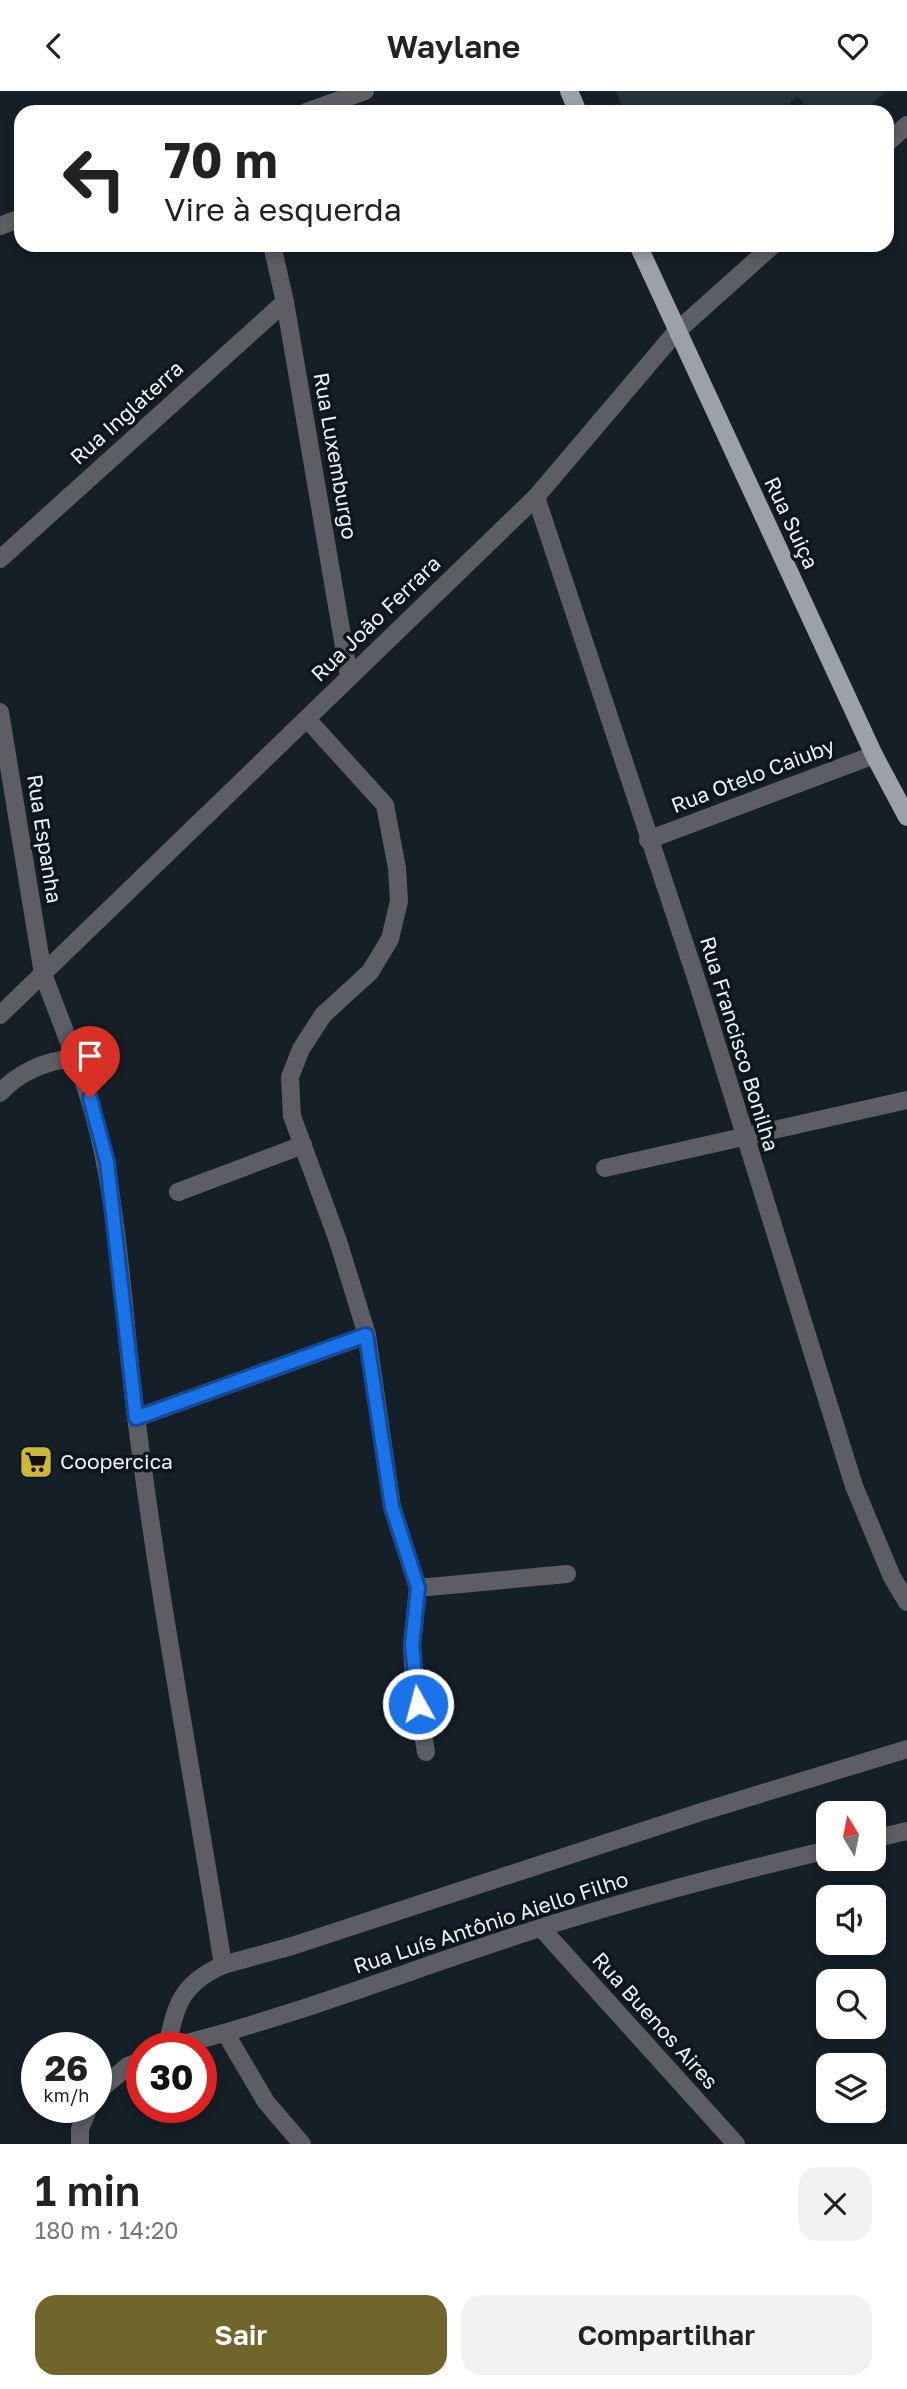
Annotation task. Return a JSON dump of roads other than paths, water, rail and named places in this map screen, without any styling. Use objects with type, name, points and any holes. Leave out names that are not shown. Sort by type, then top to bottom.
[{"type":"main road","name":"Rua Suiça","points":[[641,252],[874,755],[907,817]]},
{"type":"street","points":[[326,105],[365,91]]},
{"type":"street","name":"Rua Luxemburgo","points":[[274,252],[285,302],[349,675]]},
{"type":"street","name":"Rua João Ferrara","points":[[0,1016],[307,719],[349,675],[536,497],[676,332],[765,252]]},
{"type":"street","name":"Rua Inglaterra","points":[[0,558],[285,302]]},
{"type":"street","name":"Rua Francisco Bonilha","points":[[536,497],[698,984],[854,1486],[892,1577],[907,1602]]},
{"type":"street","name":"Rua Espanha","points":[[0,712],[43,974],[95,1113],[107,1162],[136,1418],[223,1965]]},
{"type":"street","points":[[307,719],[385,805],[399,901],[390,939],[369,972],[323,1015],[300,1049],[290,1077],[292,1116],[338,1241],[366,1335],[392,1507],[418,1588],[412,1645],[414,1680],[426,1752]]},
{"type":"street","name":"Rua Otelo Caiuby","points":[[648,840],[874,755]]},
{"type":"street","points":[[0,1093],[13,1079],[39,1066],[75,1058]]},
{"type":"street","points":[[606,1168],[907,1100]]},
{"type":"street","points":[[178,1192],[303,1145]]},
{"type":"street","points":[[136,1418],[366,1335]]},
{"type":"street","points":[[418,1588],[567,1574]]},
{"type":"street","points":[[173,2032],[181,1996],[191,1984],[223,1965],[292,1946],[688,1816],[907,1749]]},
{"type":"street","points":[[886,1836],[907,1831]]},
{"type":"street","name":"Rua Luís Antônio Aiello Filho","points":[[217,2036],[541,1928],[731,1873],[816,1853]]},
{"type":"street","name":"Rua Buenos Aires","points":[[541,1928],[736,2144]]},
{"type":"street","points":[[226,2034],[266,2102],[302,2144]]},
{"type":"street","points":[[112,2080],[126,2068]]},
{"type":"street","points":[[80,2144],[82,2123]]},
{"type":"place","name":"Coopercica","points":[[36,1462]]}]
